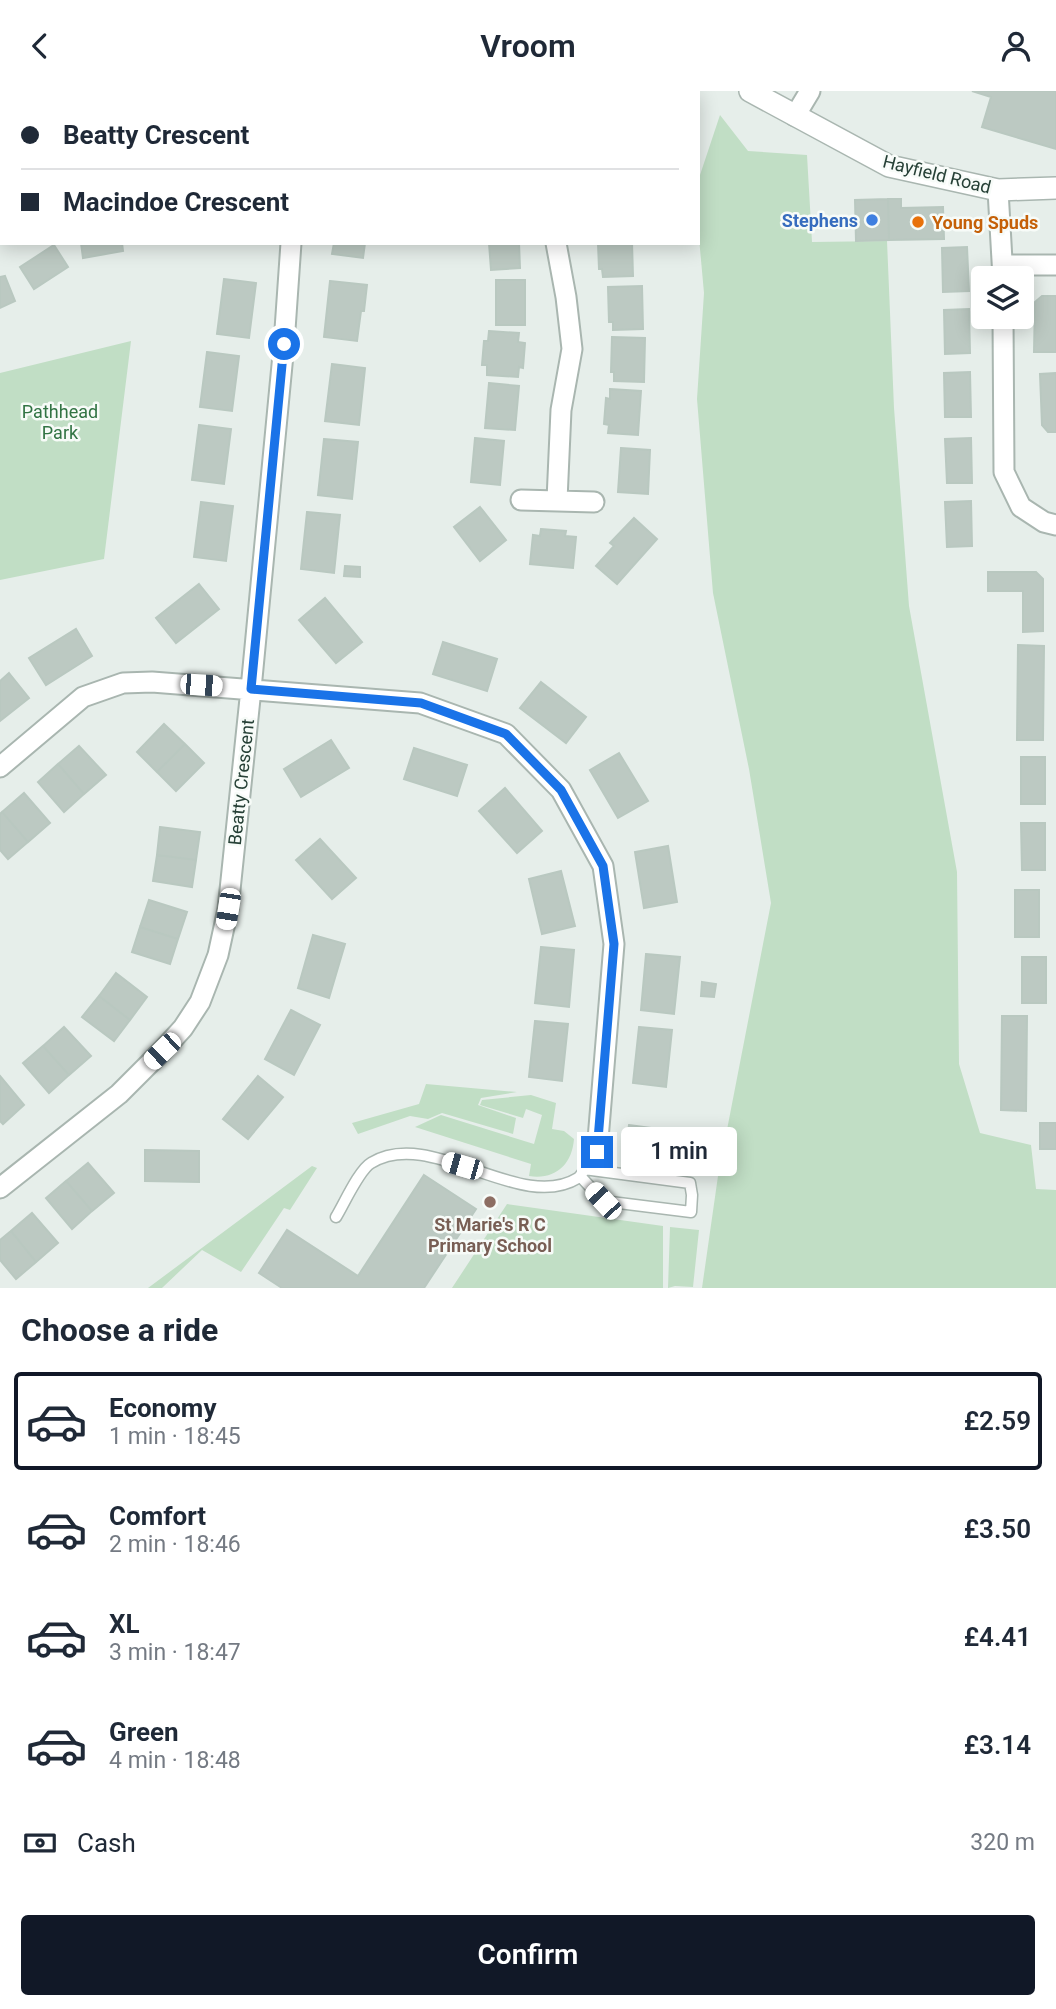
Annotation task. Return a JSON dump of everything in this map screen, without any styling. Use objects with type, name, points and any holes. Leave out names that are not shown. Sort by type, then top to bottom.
[{"type":"street","name":"Hayfield Road","points":[[750,91],[889,166],[998,190],[1056,188]]},
{"type":"street","points":[[795,116],[810,91]]},
{"type":"street","points":[[998,190],[1003,266]]},
{"type":"street","name":"Beatty Crescent","points":[[0,1188],[119,1094],[183,1028],[200,1002],[224,935],[251,689],[291,245]]},
{"type":"street","points":[[556,245],[572,349],[561,410],[557,500]]},
{"type":"street","points":[[1034,268],[1056,265]]},
{"type":"street","points":[[1003,329],[1004,472],[1021,507],[1044,522],[1056,525]]},
{"type":"street","points":[[521,500],[593,502]]},
{"type":"street","points":[[0,767],[83,698],[122,683],[152,682],[421,703],[506,734],[561,790],[603,866],[614,944],[597,1152]]},
{"type":"lane","points":[[336,1217],[368,1164],[392,1154],[414,1153],[534,1186],[555,1186],[582,1173],[597,1152]]},
{"type":"lane","points":[[582,1173],[690,1183],[691,1212],[603,1201],[582,1173]]},
{"type":"green space","points":[[720,115],[748,151],[807,155],[812,242],[887,241],[894,408],[909,606],[957,872],[959,1064],[980,1133],[1031,1145],[1036,1189],[1056,1190],[1056,1288],[702,1288],[718,1176],[771,903],[749,769],[713,593],[697,399],[704,293],[700,245],[700,175]]},
{"type":"green space","name":"Pathhead Park","points":[[131,341],[104,559],[0,580],[0,373]]},
{"type":"green space","points":[[426,1084],[517,1092],[481,1098],[478,1105],[516,1118],[513,1134],[442,1113],[428,1119],[410,1116],[358,1134],[352,1123],[419,1104]]},
{"type":"green space","points":[[531,1095],[556,1103],[552,1129],[564,1131],[574,1139],[566,1163],[547,1176],[529,1176],[531,1164],[415,1127],[441,1115],[534,1144],[542,1115],[526,1109],[523,1118],[480,1105],[482,1100]]},
{"type":"green space","points":[[312,1166],[317,1168],[290,1210],[284,1208],[241,1272],[202,1250],[162,1288],[148,1288]]},
{"type":"green space","points":[[507,1204],[663,1226],[663,1288],[452,1288]]},
{"type":"green space","points":[[670,1227],[699,1230],[693,1287],[668,1288]]},
{"type":"building","points":[[972,91],[1056,91],[1056,149],[982,127],[991,97]]},
{"type":"building","points":[[888,199],[901,199],[901,208],[943,207],[944,239],[889,240]]},
{"type":"building","points":[[888,199],[889,240],[856,241],[855,200]]},
{"type":"building","points":[[54,245],[68,267],[34,289],[20,267]]},
{"type":"building","points":[[81,245],[122,245],[123,251],[83,258]]},
{"type":"building","points":[[334,245],[365,245],[363,258],[332,254]]},
{"type":"building","points":[[489,245],[519,245],[520,268],[491,270]]},
{"type":"building","points":[[598,245],[632,245],[633,276],[603,277],[602,269],[599,269]]},
{"type":"building","points":[[967,247],[969,291],[943,292],[942,248]]},
{"type":"building","points":[[5,276],[15,301],[0,308],[0,277]]},
{"type":"building","points":[[224,279],[256,283],[249,338],[217,334]]},
{"type":"building","points":[[496,280],[525,280],[525,325],[496,325]]},
{"type":"building","points":[[330,281],[367,285],[357,341],[324,337]]},
{"type":"building","points":[[642,286],[643,329],[613,330],[613,322],[609,322],[608,287]]},
{"type":"building","points":[[1042,296],[1056,296],[1056,352],[1034,352],[1035,302]]},
{"type":"building","points":[[969,309],[970,353],[945,354],[944,310]]},
{"type":"building","points":[[489,331],[519,333],[518,342],[525,343],[523,368],[519,367],[518,377],[487,375],[487,365],[482,365],[484,341],[488,341]]},
{"type":"building","points":[[612,337],[645,338],[644,382],[614,381],[614,372],[611,372]]},
{"type":"building","points":[[207,352],[239,356],[232,411],[200,407]]},
{"type":"building","points":[[332,364],[365,368],[359,425],[325,421]]},
{"type":"building","points":[[970,372],[971,417],[945,417],[944,373]]},
{"type":"building","points":[[1056,373],[1056,432],[1048,432],[1042,425],[1040,374]]},
{"type":"building","points":[[489,383],[519,386],[515,430],[485,428]]},
{"type":"building","points":[[610,389],[641,391],[638,435],[608,433],[609,425],[604,424],[606,398],[610,399]]},
{"type":"building","points":[[199,425],[231,429],[224,484],[192,480]]},
{"type":"building","points":[[475,438],[504,441],[500,485],[471,482]]},
{"type":"building","points":[[971,438],[972,483],[947,483],[945,439]]},
{"type":"building","points":[[324,439],[358,442],[352,499],[318,495]]},
{"type":"building","points":[[621,448],[650,450],[648,494],[618,492]]},
{"type":"building","points":[[971,501],[972,546],[947,547],[945,502]]},
{"type":"building","points":[[201,502],[233,506],[226,561],[194,557]]},
{"type":"building","points":[[480,507],[506,540],[480,561],[454,527]]},
{"type":"building","points":[[307,512],[340,515],[334,573],[301,569]]},
{"type":"building","points":[[634,518],[657,539],[617,584],[596,566],[614,546],[610,543]]},
{"type":"building","points":[[541,529],[566,531],[565,536],[576,537],[573,568],[530,564],[533,535],[540,536]]},
{"type":"building","points":[[345,566],[360,567],[360,577],[344,576]]},
{"type":"building","points":[[988,572],[1036,572],[1043,579],[1043,631],[1023,632],[1023,591],[988,591]]},
{"type":"building","points":[[199,584],[219,609],[176,643],[156,618]]},
{"type":"building","points":[[325,598],[362,642],[336,663],[299,620]]},
{"type":"building","points":[[76,629],[92,656],[46,685],[29,658]]},
{"type":"building","points":[[443,642],[497,659],[487,691],[433,674]]},
{"type":"building","points":[[1018,645],[1044,646],[1043,740],[1017,740]]},
{"type":"building","points":[[9,673],[29,698],[0,721],[0,681]]},
{"type":"building","points":[[541,682],[586,717],[566,743],[520,708]]},
{"type":"building","points":[[164,724],[185,744],[157,772],[137,752]]},
{"type":"building","points":[[331,740],[349,768],[301,797],[284,769]]},
{"type":"building","points":[[185,744],[204,763],[176,791],[157,772]]},
{"type":"building","points":[[79,746],[106,775],[84,794],[58,764]]},
{"type":"building","points":[[414,748],[467,765],[457,796],[404,779]]},
{"type":"building","points":[[619,753],[648,801],[618,818],[590,770]]},
{"type":"building","points":[[1021,757],[1045,757],[1045,804],[1021,804]]},
{"type":"building","points":[[58,764],[84,794],[64,812],[38,782]]},
{"type":"building","points":[[505,788],[542,831],[517,853],[479,811]]},
{"type":"building","points":[[24,793],[50,823],[28,842],[2,812]]},
{"type":"building","points":[[2,812],[28,842],[8,859],[0,850]]},
{"type":"building","points":[[1021,823],[1045,823],[1045,870],[1022,870]]},
{"type":"building","points":[[160,827],[200,832],[196,860],[157,855]]},
{"type":"building","points":[[320,839],[356,878],[332,899],[296,860]]},
{"type":"building","points":[[668,846],[677,902],[644,908],[635,852]]},
{"type":"building","points":[[157,855],[196,860],[192,887],[153,881]]},
{"type":"building","points":[[561,871],[575,926],[542,934],[529,879]]},
{"type":"building","points":[[1015,890],[1039,890],[1039,937],[1015,937]]},
{"type":"building","points":[[149,900],[187,912],[178,939],[140,927]]},
{"type":"building","points":[[140,927],[178,939],[170,964],[132,952]]},
{"type":"building","points":[[313,935],[345,944],[329,998],[298,988]]},
{"type":"building","points":[[541,947],[574,950],[569,1007],[535,1003]]},
{"type":"building","points":[[646,954],[680,957],[674,1014],[641,1010]]},
{"type":"building","points":[[1022,957],[1046,957],[1046,1003],[1022,1003]]},
{"type":"building","points":[[116,973],[147,997],[130,1020],[99,996]]},
{"type":"building","points":[[702,982],[716,984],[714,997],[701,996]]},
{"type":"building","points":[[99,996],[130,1020],[114,1041],[82,1017]]},
{"type":"building","points":[[291,1010],[320,1025],[294,1075],[265,1059]]},
{"type":"building","points":[[1002,1016],[1027,1016],[1026,1111],[1001,1110]]},
{"type":"building","points":[[535,1021],[568,1024],[562,1081],[529,1077]]},
{"type":"building","points":[[64,1027],[91,1056],[69,1075],[43,1046]]},
{"type":"building","points":[[639,1027],[672,1030],[666,1087],[633,1083]]},
{"type":"building","points":[[43,1046],[69,1075],[49,1093],[23,1063]]},
{"type":"building","points":[[0,1076],[24,1105],[3,1124],[0,1121]]},
{"type":"building","points":[[258,1076],[283,1097],[248,1139],[223,1119]]},
{"type":"building","points":[[1040,1123],[1056,1123],[1056,1149],[1040,1149]]},
{"type":"building","points":[[629,1125],[674,1131],[670,1156],[625,1150]]},
{"type":"building","points":[[145,1150],[199,1151],[199,1182],[145,1181]]},
{"type":"building","points":[[88,1163],[114,1193],[92,1211],[66,1181]]},
{"type":"building","points":[[424,1175],[476,1209],[424,1288],[282,1288],[259,1273],[287,1230],[358,1276]]},
{"type":"building","points":[[66,1181],[92,1211],[72,1229],[46,1198]]},
{"type":"building","points":[[32,1213],[58,1243],[36,1262],[11,1231]]},
{"type":"building","points":[[11,1231],[36,1262],[16,1279],[0,1260],[0,1240]]},
{"type":"place","name":"Stephens","points":[[872,220]]},
{"type":"place","name":"Young Spuds","points":[[918,222]]},
{"type":"place","name":"St Marie's R C Primary School","points":[[490,1202]]},
{"type":"route","points":[[284,344],[251,689],[421,703],[506,734],[561,790],[603,866],[614,944],[597,1152]]}]
